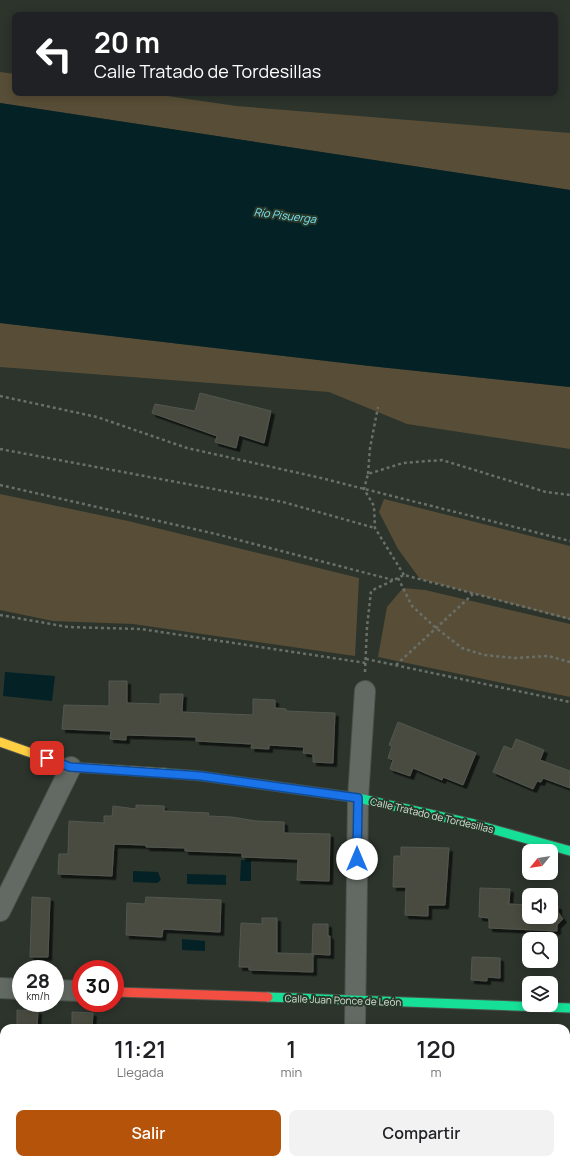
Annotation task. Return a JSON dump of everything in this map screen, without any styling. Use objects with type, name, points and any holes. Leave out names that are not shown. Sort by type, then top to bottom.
[{"type":"street","points":[[354,1024],[356,1000],[358,798],[365,691]]},
{"type":"street","name":"Calle Tratado de Tordesillas","points":[[0,742],[70,767],[201,776],[358,798],[474,824],[570,851]]},
{"type":"street","points":[[0,911],[70,767]]},
{"type":"street","points":[[0,988],[12,989]]},
{"type":"street","name":"Calle Juan Ponce de León","points":[[124,992],[570,1008]]},
{"type":"path","points":[[0,396],[71,410],[97,417],[187,448],[364,489],[570,541]]},
{"type":"path","points":[[378,407],[370,448],[368,474],[364,489],[374,506],[375,528],[404,575]]},
{"type":"path","points":[[0,449],[283,502],[375,528]]},
{"type":"path","points":[[368,474],[403,463],[442,460],[546,492],[570,495]]},
{"type":"path","points":[[0,485],[216,534],[393,580]]},
{"type":"path","points":[[0,615],[68,627],[141,629],[366,663],[366,628],[371,591],[404,575],[570,619]]},
{"type":"path","points":[[398,578],[412,606],[436,628],[462,648],[484,655],[515,658],[548,656],[570,662]]},
{"type":"path","points":[[395,665],[473,594]]},
{"type":"path","points":[[366,659],[570,702]]},
{"type":"shaded area","points":[[0,72],[12,74],[12,96],[168,96],[236,106],[570,133],[570,190],[0,103]]},
{"type":"shaded area","points":[[0,323],[370,366],[570,387],[570,449],[407,424],[329,392],[0,367]]},
{"type":"shaded area","points":[[0,494],[128,521],[359,578],[355,656],[133,624],[53,621],[0,610]]},
{"type":"shaded area","points":[[384,499],[570,546],[570,620],[420,579],[398,549],[379,512]]},
{"type":"shaded area","points":[[403,588],[425,590],[570,624],[570,697],[378,657],[387,607]]},
{"type":"water","name":"Río Pisuerga","points":[[0,103],[570,190],[570,387],[370,366],[0,323]]},
{"type":"water","points":[[5,672],[55,676],[52,701],[3,696]]},
{"type":"water","points":[[241,860],[251,860],[251,881],[240,881]]},
{"type":"water","points":[[133,871],[158,872],[161,880],[157,883],[133,882]]},
{"type":"water","points":[[187,874],[226,875],[226,885],[187,884]]},
{"type":"water","points":[[182,939],[205,941],[205,951],[182,950]]},
{"type":"building","points":[[200,393],[271,411],[264,443],[239,435],[236,448],[215,442],[217,436],[152,413],[155,404],[195,411]]},
{"type":"building","points":[[109,681],[127,681],[127,703],[160,704],[160,694],[183,694],[182,712],[253,715],[253,699],[275,700],[275,708],[286,709],[286,711],[335,713],[333,763],[313,762],[313,754],[303,753],[304,747],[269,745],[269,749],[251,748],[252,744],[196,741],[196,737],[126,735],[126,740],[110,739],[111,731],[62,729],[64,705],[109,706]]},
{"type":"building","points":[[398,722],[476,753],[463,785],[443,777],[442,780],[413,768],[410,776],[390,769],[393,760],[388,758],[392,746],[389,745]]},
{"type":"building","points":[[516,739],[544,750],[540,760],[570,771],[570,788],[543,778],[541,782],[537,781],[533,789],[493,772],[504,746],[512,749]]},
{"type":"building","points":[[136,805],[164,806],[164,811],[209,813],[208,816],[232,817],[256,821],[284,822],[284,833],[330,834],[329,881],[297,880],[298,859],[242,857],[242,853],[185,851],[185,848],[114,844],[112,876],[58,874],[59,854],[68,854],[69,821],[104,823],[104,816],[112,816],[113,806],[136,809]]},
{"type":"building","points":[[401,847],[449,848],[445,905],[428,905],[428,916],[405,915],[406,887],[393,887],[394,856],[401,856]]},
{"type":"building","points":[[480,888],[510,889],[509,904],[522,905],[522,924],[558,924],[557,931],[489,928],[489,918],[479,917]]},
{"type":"building","points":[[32,897],[50,898],[48,957],[30,957]]},
{"type":"building","points":[[146,897],[221,900],[220,932],[163,929],[162,937],[126,935],[127,903],[145,904]]},
{"type":"building","points":[[558,912],[563,919],[558,924]]},
{"type":"building","points":[[262,918],[277,918],[277,953],[313,954],[313,972],[249,970],[249,967],[239,967],[241,923],[262,924]]},
{"type":"building","points":[[313,924],[328,924],[328,936],[330,936],[330,955],[312,954]]},
{"type":"building","points":[[472,957],[500,958],[500,978],[487,977],[487,981],[471,980]]},
{"type":"building","points":[[17,1012],[38,1012],[37,1024],[17,1024]]},
{"type":"building","points":[[72,1012],[93,1013],[92,1024],[72,1024]]},
{"type":"traffic: fast","points":[[164,773],[201,776],[358,798],[474,824],[570,851]]},
{"type":"traffic: fast","points":[[268,997],[570,1008]]},
{"type":"traffic: slow","points":[[0,742],[71,767],[164,773]]},
{"type":"traffic: jam","points":[[124,992],[268,997]]},
{"type":"route","points":[[47,758],[70,767],[201,776],[358,798],[357,859]]}]
